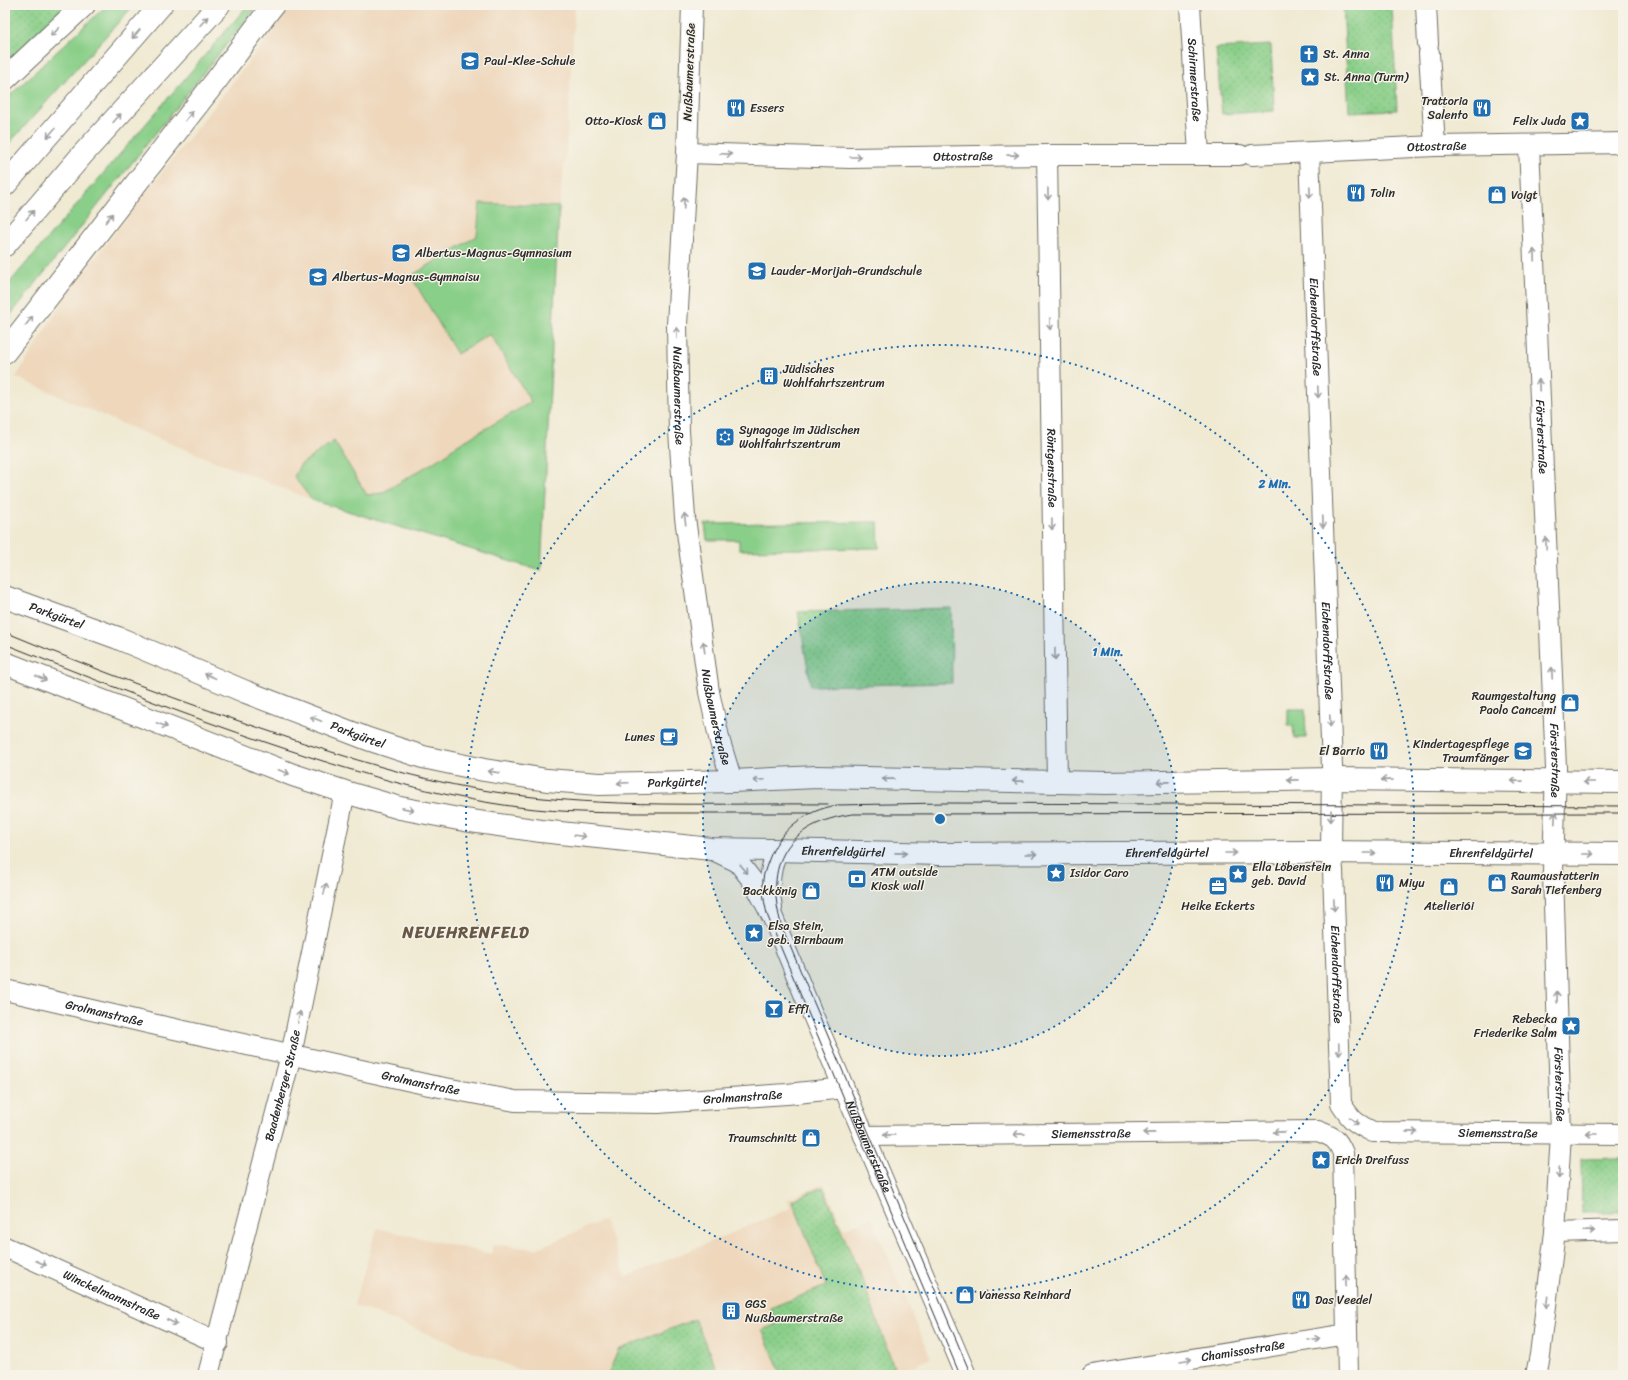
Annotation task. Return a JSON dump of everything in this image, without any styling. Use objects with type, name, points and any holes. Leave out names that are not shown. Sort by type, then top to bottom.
[{"type":"main road","points":[[5,79],[84,5]]},
{"type":"main road","points":[[5,185],[161,5]]},
{"type":"main road","points":[[5,245],[82,155],[218,5]]},
{"type":"main road","points":[[5,352],[273,5]]},
{"type":"main road","name":"Parkgürtel","points":[[5,597],[118,638],[285,708],[368,739],[424,757],[484,770],[555,780],[599,784],[732,781]]},
{"type":"main road","points":[[5,664],[286,773],[400,808],[464,820],[592,837],[711,849]]},
{"type":"main road","points":[[732,781],[817,777],[1106,783],[1332,780],[1623,782]]},
{"type":"main road","name":"Ehrenfeldgürtel","points":[[711,849],[941,854],[1331,852],[1623,854]]},
{"type":"street","name":"Nußbaumerstraße","points":[[692,5],[687,152],[677,326],[679,431],[685,518],[710,692],[720,742],[732,781]]},
{"type":"street","name":"Schirmerstraße","points":[[1190,5],[1199,155]]},
{"type":"street","points":[[1426,5],[1435,146]]},
{"type":"street","name":"Ottostraße","points":[[687,152],[850,158],[1047,155],[1246,155],[1435,146],[1623,142]]},
{"type":"street","name":"Försterstraße","points":[[1529,145],[1556,782],[1553,872],[1561,1134],[1555,1232],[1540,1355],[1536,1375]]},
{"type":"street","name":"Eichendorffstraße","points":[[1309,153],[1332,780],[1331,852],[1333,870],[1341,1104],[1350,1119],[1356,1124],[1373,1132]]},
{"type":"street","name":"Röntgenstraße","points":[[1047,155],[1057,782]]},
{"type":"street","name":"Baadenberger Straße","points":[[208,1375],[218,1343],[291,1055],[345,792]]},
{"type":"street","name":"Nußbaumerstraße","points":[[711,849],[738,862],[755,884],[773,918],[782,943],[966,1375]]},
{"type":"street","name":"Nußbaumerstraße","points":[[773,918],[769,892],[772,866],[778,850]]},
{"type":"street","name":"Grolmanstraße","points":[[5,990],[291,1055],[429,1085],[515,1101],[658,1103],[787,1094],[844,1088]]},
{"type":"street","name":"Siemensstraße","points":[[864,1136],[1318,1131],[1334,1138],[1339,1143],[1343,1153],[1347,1334]]},
{"type":"street","name":"Siemensstraße","points":[[1373,1132],[1623,1134]]},
{"type":"street","points":[[1555,1232],[1623,1230]]},
{"type":"street","name":"Winckelmannstraße","points":[[5,1247],[218,1343]]},
{"type":"street","points":[[1347,1334],[1348,1375]]},
{"type":"street","name":"Chamissostraße","points":[[1092,1375],[1347,1334]]},
{"type":"shaded area","name":"Albertus-Magnus-Gymnaisu","points":[[293,5],[575,5],[566,151],[559,207],[541,571],[312,500],[127,426],[16,377],[68,293]]},
{"type":"shaded area","points":[[824,1183],[844,1229],[871,1217],[931,1358],[891,1375],[533,1375],[354,1305],[377,1228],[491,1254],[493,1244],[536,1249],[604,1220],[626,1277],[791,1208],[787,1199]]},
{"type":"green space","points":[[5,5],[67,5],[5,63]]},
{"type":"green space","points":[[107,5],[134,5],[5,148],[5,100]]},
{"type":"green space","points":[[248,5],[258,5],[5,322],[5,288]]},
{"type":"green space","points":[[1343,5],[1392,5],[1397,110],[1349,112]]},
{"type":"green space","points":[[1271,45],[1274,111],[1222,114],[1216,48]]},
{"type":"green space","points":[[480,203],[559,207],[541,571],[312,500],[294,477],[300,465],[334,441],[367,495],[382,493],[447,454],[451,449],[531,402],[490,334],[457,354],[411,276],[477,236]]},
{"type":"green space","points":[[878,522],[879,548],[739,550],[739,540],[707,540],[705,524]]},
{"type":"green space","points":[[951,608],[952,683],[811,686],[798,612]]},
{"type":"green space","points":[[1288,709],[1305,709],[1306,738],[1294,737],[1293,726],[1288,726]]},
{"type":"green space","points":[[1623,1158],[1623,1212],[1582,1212],[1581,1159]]},
{"type":"green space","points":[[823,1187],[862,1279],[894,1367],[876,1375],[782,1375],[762,1330],[777,1324],[770,1308],[826,1286],[792,1200]]},
{"type":"green space","points":[[695,1319],[719,1375],[608,1375],[618,1350]]},
{"type":"tram line","points":[[5,632],[174,698],[243,722],[358,760],[440,782],[495,792],[578,801],[661,804],[828,804]]},
{"type":"tram line","points":[[5,644],[237,733],[331,764],[393,782],[455,796],[518,807],[570,812],[810,813]]},
{"type":"tram line","points":[[960,1375],[768,917],[764,902],[763,890],[765,871],[779,840],[794,824],[814,812],[837,805],[943,803],[1623,806]]},
{"type":"tram line","points":[[971,1375],[782,927],[777,904],[776,884],[779,866],[786,850],[797,837],[811,827],[830,819],[853,814],[1623,813]]},
{"type":"place","name":"St. Anna","points":[[1309,54]]},
{"type":"place","name":"Paul-Klee-Schule","points":[[470,61]]},
{"type":"place","name":"St. Anna (Turm)","points":[[1310,77]]},
{"type":"place","name":"Essers","points":[[736,108]]},
{"type":"place","name":"Trattoria Salento","points":[[1482,108]]},
{"type":"place","name":"Otto-Kiosk","points":[[657,121]]},
{"type":"place","name":"Felix Juda","points":[[1580,121]]},
{"type":"place","name":"Tolin","points":[[1356,193]]},
{"type":"place","name":"Voigt","points":[[1497,195]]},
{"type":"place","name":"Albertus-Magnus-Gymnasium","points":[[401,253]]},
{"type":"place","name":"Lauder-Morijah-Grundschule","points":[[757,271]]},
{"type":"place","name":"Albertus-Magnus-Gymnaisu","points":[[318,277]]},
{"type":"place","name":"Jüdisches Wohlfahrtszentrum","points":[[769,376]]},
{"type":"place","name":"Synagoge im Jüdischen Wohlfahrtszentrum","points":[[725,437]]},
{"type":"place","name":"Raumgestaltung Paolo Cancemi","points":[[1570,703]]},
{"type":"place","name":"Lunes","points":[[669,737]]},
{"type":"place","name":"El Barrio","points":[[1379,751]]},
{"type":"place","name":"Kindertagespflege Traumfänger","points":[[1523,751]]},
{"type":"place","name":"Isidor Caro","points":[[1056,873]]},
{"type":"place","name":"Ella Löbenstein geb. David","points":[[1238,874]]},
{"type":"place","name":"ATM outside Kiosk wall","points":[[857,879]]},
{"type":"place","name":"Miyu","points":[[1385,883]]},
{"type":"place","name":"Raumaustatterin Sarah Tiefenberg","points":[[1497,883]]},
{"type":"place","name":"Heike Eckerts","points":[[1218,886]]},
{"type":"place","name":"Atelieri6i","points":[[1449,887]]},
{"type":"place","name":"Backkönig","points":[[811,891]]},
{"type":"place","name":"Elsa Stein, geb. Birnbaum","points":[[754,933]]},
{"type":"place","name":"Effi","points":[[774,1009]]},
{"type":"place","name":"Rebecka Friederike Salm","points":[[1571,1026]]},
{"type":"place","name":"Traumschnitt","points":[[811,1138]]},
{"type":"place","name":"Erich Dreifuss","points":[[1321,1160]]},
{"type":"place","name":"Vanessa Reinhard","points":[[965,1295]]},
{"type":"place","name":"Das Veedel","points":[[1301,1300]]},
{"type":"place","name":"GGS Nußbaumerstraße","points":[[731,1311]]},
{"type":"district","name":"NEUEHRENFELD","points":[[466,932]]}]
